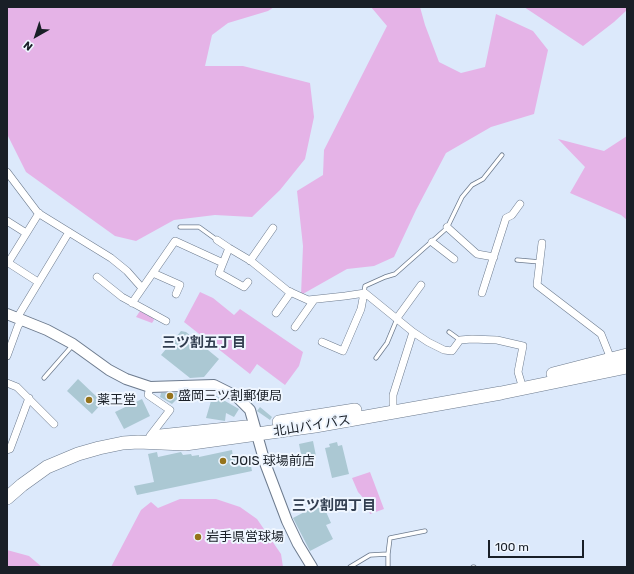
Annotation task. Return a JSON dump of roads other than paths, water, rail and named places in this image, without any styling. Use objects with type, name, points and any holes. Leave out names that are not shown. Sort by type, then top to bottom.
[{"type":"highway","name":"北山バイパス","points":[[7,498],[22,484],[47,467],[78,454],[99,448],[123,443],[138,442],[185,444],[394,404],[504,386],[627,355]]},
{"type":"highway","name":"北山バイパス","points":[[7,489],[29,470],[93,441],[112,438],[255,431],[323,425],[501,393],[627,367]]},
{"type":"street","points":[[7,172],[39,213],[111,258],[127,271],[142,288]]},
{"type":"street","points":[[482,293],[506,218],[512,215],[520,204]]},
{"type":"street","points":[[38,282],[7,263],[39,213]]},
{"type":"street","points":[[7,221],[26,233]]},
{"type":"street","points":[[447,227],[477,254],[494,257]]},
{"type":"street","points":[[250,261],[273,228]]},
{"type":"street","points":[[7,356],[18,326],[19,319],[38,282],[69,232]]},
{"type":"street","points":[[217,240],[250,261],[291,292],[308,300],[364,293],[413,332],[444,350],[452,351],[460,340],[472,339],[497,340],[523,346],[518,372],[520,382]]},
{"type":"street","points":[[132,303],[175,241],[223,263]]},
{"type":"street","points":[[432,242],[454,259]]},
{"type":"street","points":[[542,243],[537,285],[601,334],[611,359]]},
{"type":"street","points":[[229,248],[219,273],[244,287],[248,282]]},
{"type":"street","points":[[153,273],[180,285],[176,294]]},
{"type":"street","points":[[97,277],[122,297],[166,321]]},
{"type":"street","points":[[397,318],[421,285]]},
{"type":"street","points":[[276,313],[291,292]]},
{"type":"street","points":[[322,342],[343,351],[361,308],[364,293]]},
{"type":"street","points":[[295,327],[314,300]]},
{"type":"street","points":[[7,314],[47,330],[73,344],[109,370],[126,379],[150,386],[214,385],[236,396],[250,410],[265,463],[287,521],[298,544],[312,567]]},
{"type":"street","points":[[394,404],[392,395],[413,332]]},
{"type":"street","points":[[7,383],[17,387],[54,424]]},
{"type":"street","points":[[150,386],[148,396],[170,410],[150,436]]},
{"type":"street","points":[[7,450],[10,449],[29,398]]},
{"type":"lane","points":[[364,293],[365,286],[395,274],[447,227],[454,217],[462,197],[472,185],[483,179],[502,155]]},
{"type":"lane","points":[[180,227],[199,227],[217,240]]},
{"type":"lane","points":[[517,260],[540,262]]},
{"type":"lane","points":[[376,358],[387,343],[397,318]]},
{"type":"lane","points":[[449,332],[460,340]]},
{"type":"lane","points":[[44,378],[73,344]]},
{"type":"lane","points":[[388,567],[390,538],[425,531]]},
{"type":"lane","points":[[350,567],[370,555],[388,554]]},
{"type":"place","name":"盛岡三ツ割郵便局","points":[[170,396]]},
{"type":"place","name":"薬王堂","points":[[89,400]]},
{"type":"place","name":"JOIS 球場前店","points":[[223,461]]},
{"type":"place","name":"岩手県営球場","points":[[198,537]]},
{"type":"district","name":"三ツ割五丁目","points":[[204,343]]},
{"type":"district","name":"三ツ割四丁目","points":[[334,506]]}]
